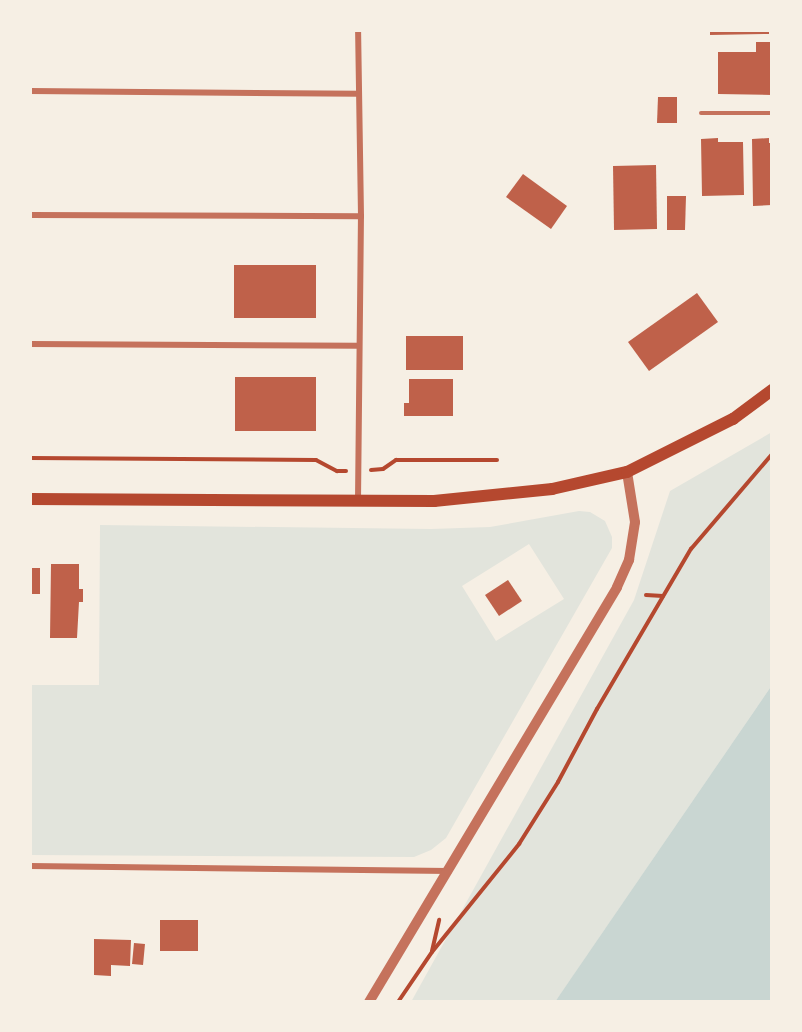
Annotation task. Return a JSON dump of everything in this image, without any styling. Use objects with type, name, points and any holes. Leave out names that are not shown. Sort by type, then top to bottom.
[{"type":"main road","points":[[30,500],[434,501],[552,489],[627,472],[734,419],[772,390]]},
{"type":"street","points":[[358,30],[361,216],[358,501]]},
{"type":"street","points":[[30,91],[358,94]]},
{"type":"street","points":[[30,215],[361,216]]},
{"type":"street","points":[[30,344],[359,346]]},
{"type":"street","points":[[369,1002],[617,587],[629,560],[635,522],[627,472]]},
{"type":"street","points":[[30,866],[449,871]]},
{"type":"lane","points":[[701,113],[772,113]]},
{"type":"path","points":[[398,1002],[432,952],[519,844],[558,782],[597,710],[691,549],[772,454]]},
{"type":"path","points":[[30,458],[316,460],[337,471]]},
{"type":"path","points":[[383,469],[396,460],[497,460]]},
{"type":"path","points":[[646,595],[663,596]]},
{"type":"shaded area","points":[[772,432],[772,685],[555,1002],[411,1002],[634,600],[670,491]]},
{"type":"shaded area","points":[[579,511],[590,512],[605,521],[612,537],[612,548],[446,838],[431,850],[414,857],[30,855],[30,685],[99,685],[100,525],[431,529],[490,527]],"holes":[[[529,544],[564,599],[496,641],[462,586]]]},
{"type":"shaded area","points":[[772,685],[772,1002],[555,1002],[561,993]]},
{"type":"building","points":[[710,30],[769,30],[769,34],[710,35]]},
{"type":"building","points":[[756,42],[772,42],[772,95],[718,94],[718,52],[756,52]]},
{"type":"building","points":[[658,97],[677,97],[677,123],[657,123]]},
{"type":"building","points":[[718,138],[718,142],[743,142],[744,195],[702,196],[701,139]]},
{"type":"building","points":[[769,138],[769,143],[772,143],[772,205],[753,206],[752,139]]},
{"type":"building","points":[[656,165],[657,229],[614,230],[613,166]]},
{"type":"building","points":[[523,174],[567,206],[551,229],[506,197]]},
{"type":"building","points":[[667,196],[686,196],[685,230],[667,230]]},
{"type":"building","points":[[234,265],[316,265],[316,318],[234,318]]},
{"type":"building","points":[[697,293],[718,322],[649,371],[628,342]]},
{"type":"building","points":[[406,336],[463,336],[463,370],[406,370]]},
{"type":"building","points":[[235,377],[316,377],[316,431],[235,431]]},
{"type":"building","points":[[409,379],[453,379],[453,416],[404,416],[404,403],[409,403]]},
{"type":"building","points":[[51,564],[79,564],[79,589],[83,589],[83,602],[79,602],[77,638],[50,638]]},
{"type":"building","points":[[30,568],[40,568],[40,594],[30,594]]},
{"type":"building","points":[[508,580],[522,601],[499,616],[485,595]]},
{"type":"building","points":[[160,920],[198,920],[198,951],[160,951]]},
{"type":"building","points":[[94,939],[131,940],[130,966],[111,965],[111,976],[94,975]]},
{"type":"building","points":[[134,943],[145,944],[143,965],[132,964]]}]
